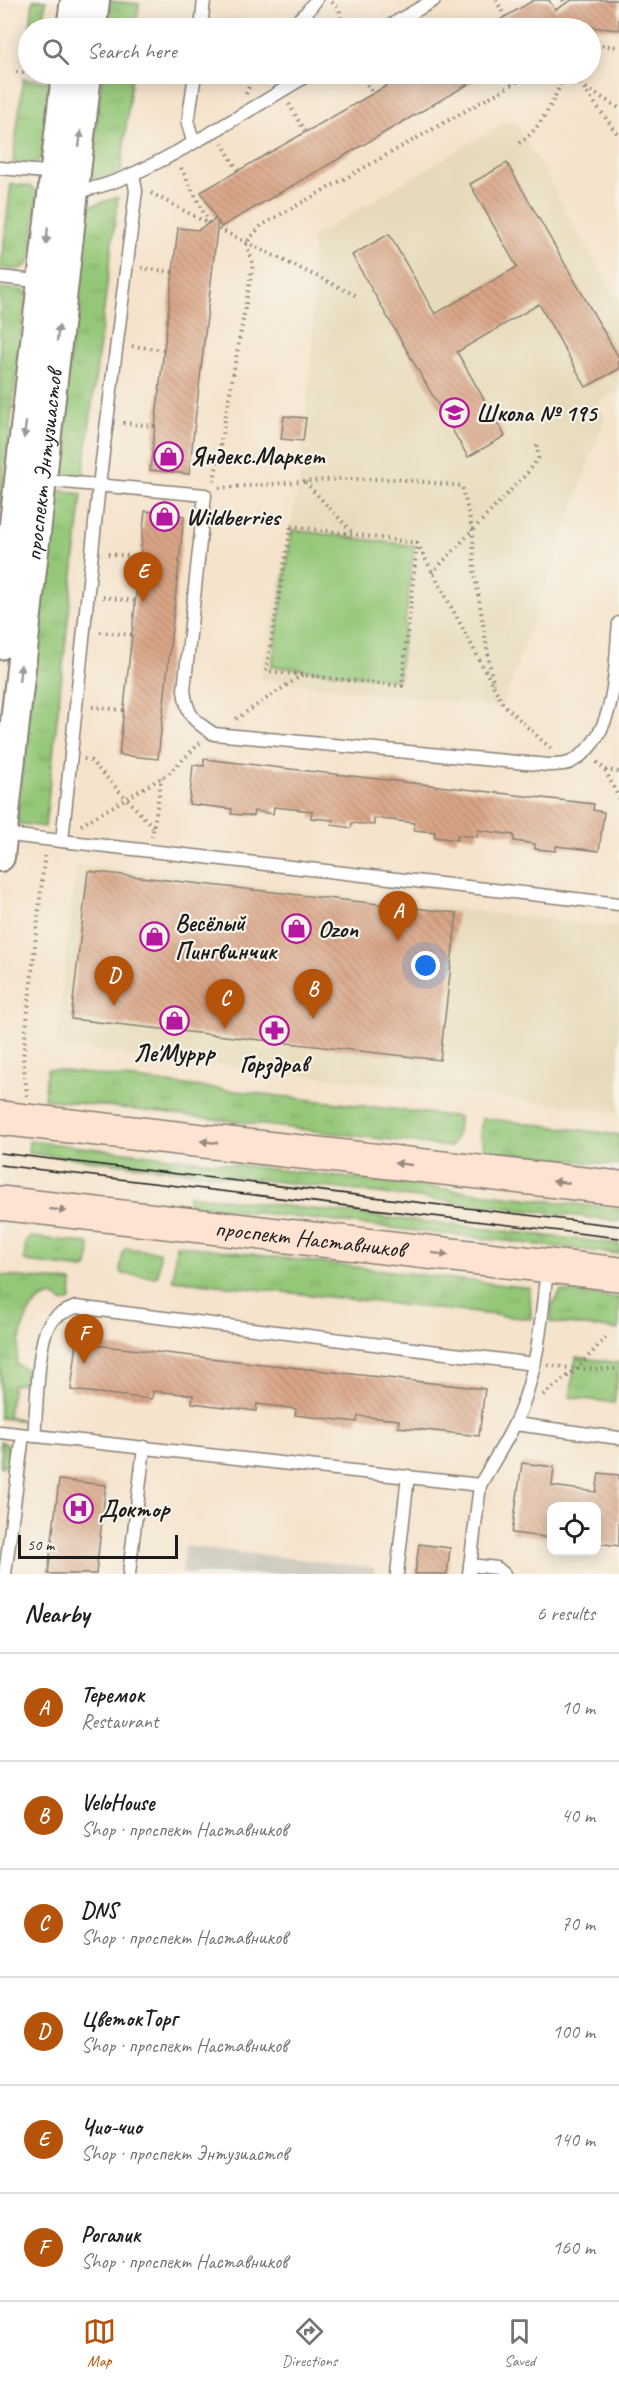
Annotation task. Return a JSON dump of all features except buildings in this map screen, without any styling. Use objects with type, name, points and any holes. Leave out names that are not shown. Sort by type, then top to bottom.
[{"type":"main road","points":[[0,1118],[619,1188]]},
{"type":"main road","name":"проспект Наставников","points":[[0,1203],[619,1274]]},
{"type":"street","points":[[72,18],[75,0]]},
{"type":"street","points":[[93,18],[95,0]]},
{"type":"street","name":"проспект Энтузиастов","points":[[57,84],[64,181]]},
{"type":"street","name":"проспект Энтузиастов","points":[[1,841],[31,479],[52,283],[64,181],[85,84]]},
{"type":"street","name":"проспект Энтузиастов","points":[[0,645],[31,479]]},
{"type":"lane","points":[[202,18],[204,0]]},
{"type":"lane","points":[[301,18],[316,0]]},
{"type":"lane","points":[[403,18],[434,0]]},
{"type":"lane","points":[[193,142],[188,123],[194,84]]},
{"type":"lane","points":[[0,168],[64,181],[88,191],[134,179],[173,153],[293,84]]},
{"type":"lane","points":[[62,841],[69,755],[99,485],[136,191],[134,179]]},
{"type":"lane","points":[[0,277],[52,283]]},
{"type":"lane","points":[[31,479],[205,495],[184,690],[187,710],[198,724],[213,734],[548,765],[569,763],[586,751],[601,730],[609,709],[619,623]]},
{"type":"lane","points":[[1,841],[62,841],[619,904]]},
{"type":"lane","points":[[504,1574],[497,1568],[470,1569],[480,1485],[515,1424],[534,1364],[541,1330],[547,1266]]},
{"type":"lane","points":[[4,1574],[43,1342],[49,1325],[59,1314],[76,1307],[534,1364]]},
{"type":"lane","points":[[515,1424],[619,1438]]},
{"type":"lane","points":[[0,1432],[480,1485]]},
{"type":"lane","points":[[129,1574],[144,1447]]},
{"type":"lane","points":[[397,1574],[408,1476]]},
{"type":"path","points":[[330,0],[339,8],[341,18]]},
{"type":"path","points":[[496,0],[505,17]]},
{"type":"path","points":[[601,45],[619,47]]},
{"type":"path","points":[[367,84],[372,93]]},
{"type":"path","points":[[246,243],[261,225],[513,84]]},
{"type":"path","points":[[519,143],[526,139],[542,118],[560,84]]},
{"type":"path","points":[[583,86],[619,108]]},
{"type":"path","points":[[583,86],[619,136]]},
{"type":"path","points":[[281,91],[305,132]]},
{"type":"path","points":[[214,129],[238,171]]},
{"type":"path","points":[[134,179],[209,224],[173,153]]},
{"type":"path","points":[[219,229],[357,296]]},
{"type":"path","points":[[246,243],[253,264],[212,489],[304,481],[396,479],[462,486],[473,532],[474,569],[493,684]]},
{"type":"path","points":[[432,573],[530,470],[538,458],[537,444]]},
{"type":"path","points":[[304,481],[354,534]]},
{"type":"path","points":[[291,526],[417,543],[402,686],[266,671],[291,526]]},
{"type":"path","points":[[417,543],[503,704],[569,763]]},
{"type":"path","points":[[231,723],[302,675]]},
{"type":"path","points":[[62,841],[79,826],[162,777],[200,743]]},
{"type":"path","points":[[586,751],[605,770],[619,798]]},
{"type":"path","points":[[69,755],[91,761],[154,828]]},
{"type":"path","points":[[605,770],[619,772]]},
{"type":"path","points":[[149,852],[162,777]]},
{"type":"path","points":[[515,1424],[534,1402],[577,1369],[606,1337]]},
{"type":"path","points":[[534,1364],[577,1369],[619,1369]]},
{"type":"shaded area","name":"Школа № 195","points":[[503,123],[516,123],[619,303],[619,391],[598,403],[605,417],[502,708],[260,679],[299,482],[313,340],[312,237]]},
{"type":"shaded area","points":[[77,865],[619,928],[619,1112],[55,1046]]},
{"type":"shaded area","points":[[185,1546],[374,1568],[374,1574],[182,1574]]},
{"type":"green space","points":[[33,0],[46,0],[44,18],[31,18]]},
{"type":"green space","points":[[110,1],[139,4],[137,18],[108,18]]},
{"type":"green space","points":[[22,84],[50,84],[42,158],[32,165],[13,163]]},
{"type":"green space","points":[[101,84],[131,84],[121,172],[90,180]]},
{"type":"green space","points":[[11,184],[30,186],[38,192],[30,261],[24,267],[13,270],[1,268]]},
{"type":"green space","points":[[118,197],[83,477],[56,472],[87,207]]},
{"type":"green space","points":[[0,288],[26,291],[0,514]]},
{"type":"green space","points":[[54,490],[82,494],[45,827],[16,823]]},
{"type":"green space","points":[[292,530],[414,546],[398,680],[272,666]]},
{"type":"green space","points":[[47,1069],[459,1117],[458,1133],[450,1147],[44,1099]]},
{"type":"green space","points":[[482,1118],[619,1135],[619,1166],[485,1150],[480,1134]]},
{"type":"green space","points":[[29,1141],[619,1209],[619,1221],[28,1153]]},
{"type":"green space","points":[[189,1195],[619,1244],[619,1254],[188,1205]]},
{"type":"green space","points":[[30,1237],[88,1243],[90,1247],[88,1267],[84,1269],[27,1262],[24,1259],[26,1240]]},
{"type":"green space","points":[[176,1245],[530,1288],[531,1319],[173,1280]]},
{"type":"green space","points":[[126,1248],[158,1252],[160,1255],[158,1274],[155,1277],[123,1274],[120,1270],[123,1251]]},
{"type":"green space","points":[[0,1275],[72,1282],[71,1300],[64,1303],[53,1296],[43,1299],[35,1305],[24,1323],[16,1364],[33,1372],[33,1382],[13,1385],[8,1416],[27,1421],[0,1418]]},
{"type":"green space","points":[[561,1291],[619,1298],[619,1330],[550,1322],[552,1304]]},
{"type":"green space","points":[[576,1357],[619,1363],[614,1403],[570,1397]]},
{"type":"green space","points":[[0,1441],[8,1445],[10,1456],[7,1464],[1,1467]]},
{"type":"tram line","points":[[0,1153],[619,1226]]},
{"type":"tram line","points":[[0,1165],[619,1238]]},
{"type":"place","name":"Школа № 195","points":[[455,413]]},
{"type":"place","name":"Яндекс.Маркет","points":[[169,456]]},
{"type":"place","name":"Wildberries","points":[[165,517]]},
{"type":"place","name":"Чио-чио","points":[[143,602]]},
{"type":"place","name":"Ozon","points":[[297,929]]},
{"type":"place","name":"Весёлый Пингвинчик","points":[[154,937]]},
{"type":"place","name":"Теремок","points":[[398,941]]},
{"type":"place","name":"ЦветокТорг","points":[[114,1006]]},
{"type":"place","name":"VeloHouse","points":[[313,1019]]},
{"type":"place","name":"Ле'Муррр","points":[[174,1020]]},
{"type":"place","name":"DNS","points":[[225,1029]]},
{"type":"place","name":"Горздрав","points":[[274,1031]]},
{"type":"place","name":"Рогалик","points":[[84,1364]]},
{"type":"place","name":"Доктор","points":[[78,1509]]}]
